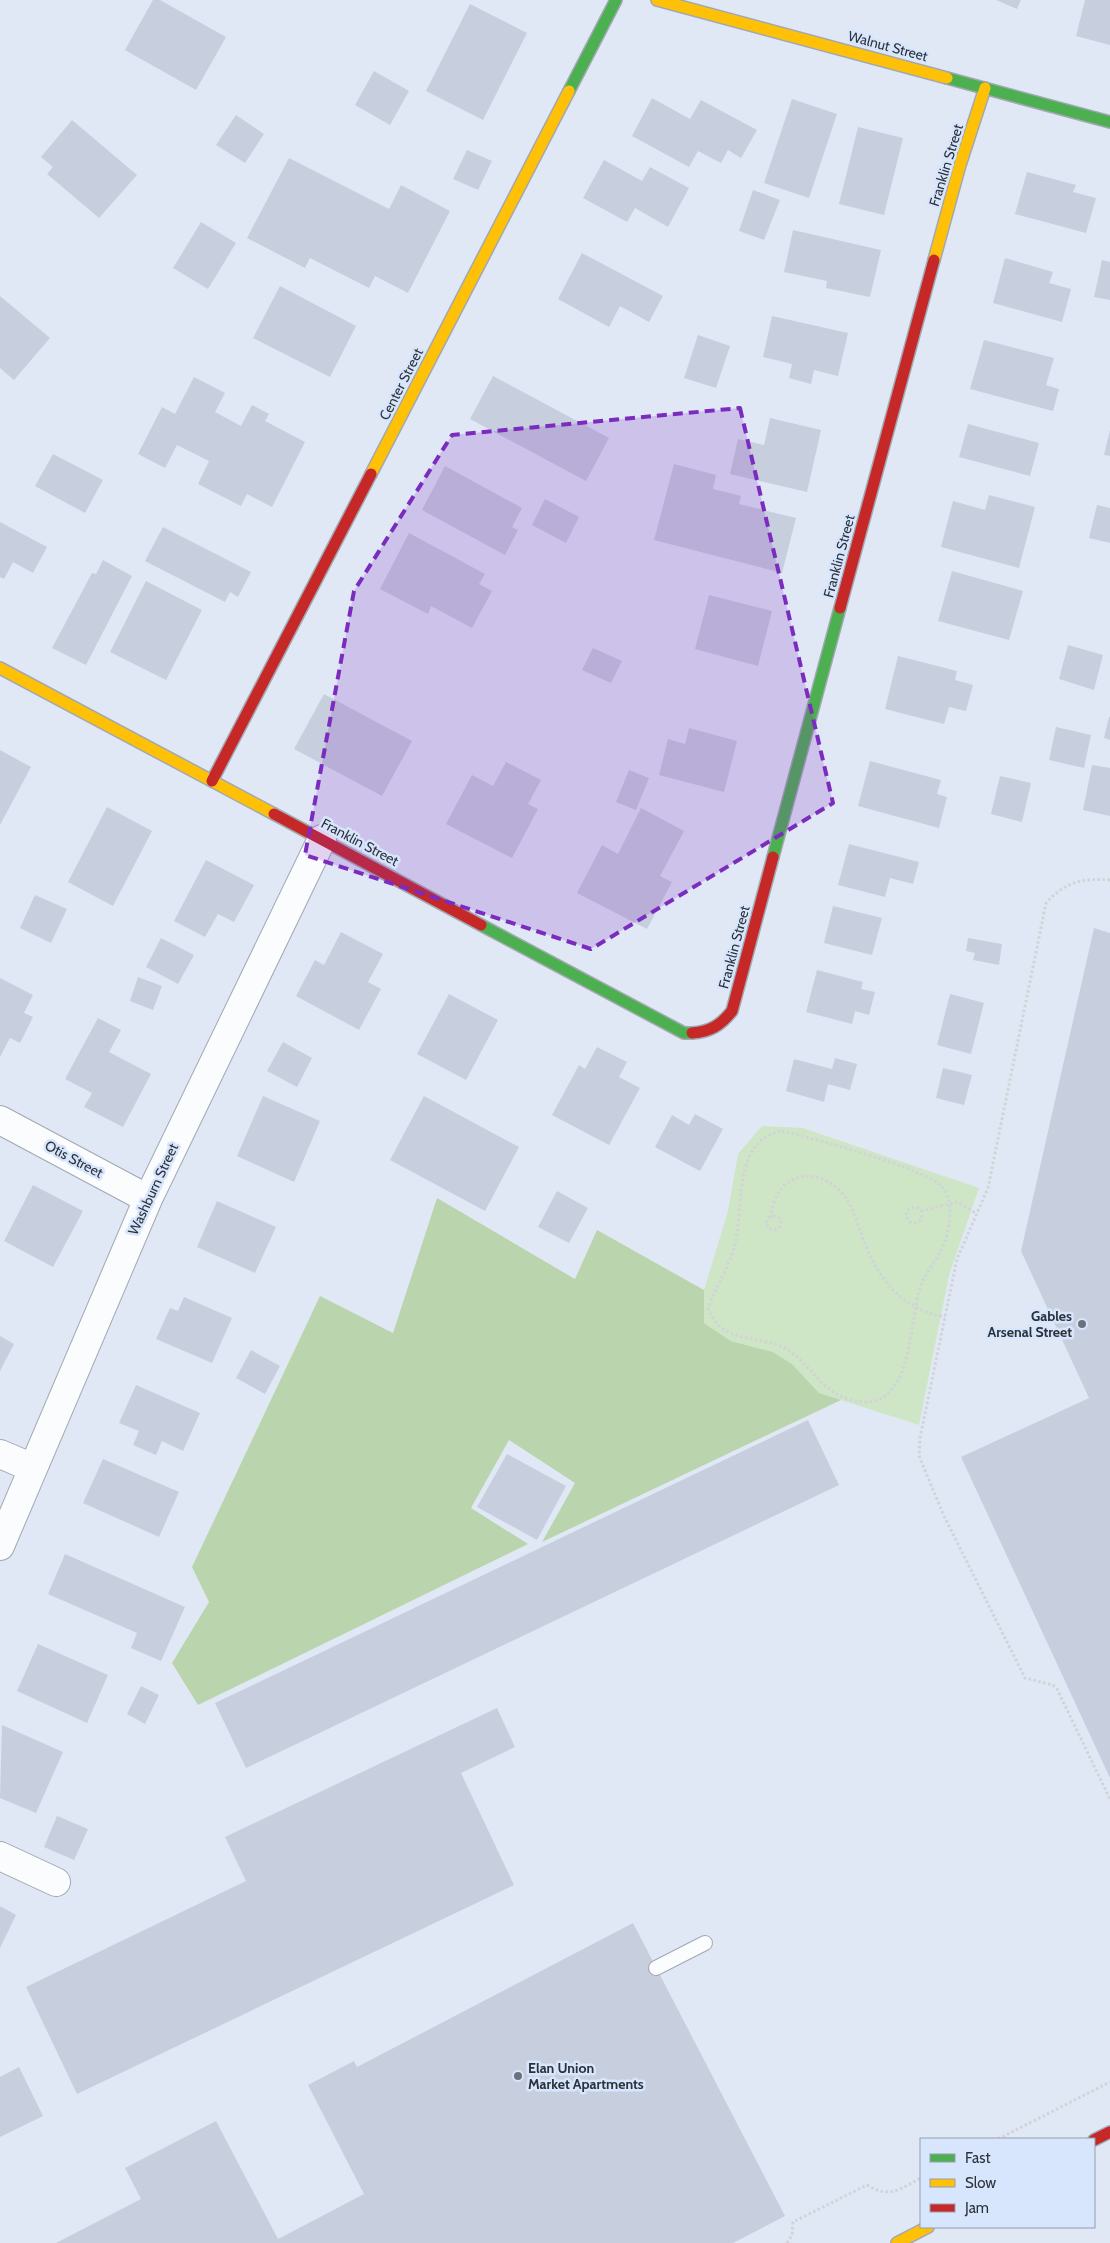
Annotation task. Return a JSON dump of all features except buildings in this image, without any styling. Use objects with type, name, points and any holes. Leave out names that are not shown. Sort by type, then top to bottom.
[{"type":"street","name":"Center Street","points":[[212,781],[616,0]]},
{"type":"street","name":"Walnut Street","points":[[657,0],[1110,122]]},
{"type":"street","name":"Franklin Street","points":[[0,668],[684,1033],[697,1034],[714,1030],[726,1021],[732,1011],[945,220],[985,88]]},
{"type":"street","name":"Washburn Street","points":[[0,1546],[148,1199],[322,840]]},
{"type":"street","name":"Otis Street","points":[[0,1120],[148,1199]]},
{"type":"street","points":[[0,1454],[33,1468]]},
{"type":"street","points":[[0,1856],[56,1882]]},
{"type":"street","points":[[1095,2140],[1110,2132]]},
{"type":"street","points":[[897,2243],[926,2228]]},
{"type":"lane","points":[[656,1968],[705,1944]]},
{"type":"path","points":[[1110,880],[1087,879],[1062,888],[1046,904],[988,1188],[957,1259],[920,1438],[919,1456],[944,1516],[1025,1678],[1053,1685],[1057,1689],[1110,1799]]},
{"type":"path","points":[[782,1131],[806,1137],[914,1172],[930,1178],[942,1187],[950,1213],[947,1234],[942,1249],[926,1274],[920,1289],[916,1308],[910,1350],[894,1386],[882,1397],[868,1402],[840,1396],[819,1382],[782,1347],[728,1332],[718,1327],[708,1308],[736,1242],[744,1170],[760,1140],[771,1133],[782,1131]]},
{"type":"path","points":[[771,1218],[780,1220],[781,1225],[777,1230],[772,1230],[768,1225],[771,1218],[771,1210],[781,1186],[791,1179],[806,1176],[825,1180],[840,1192],[854,1211],[862,1237],[874,1263],[888,1284],[916,1308],[945,1317]]},
{"type":"path","points":[[921,1211],[948,1203],[963,1204],[977,1214]]},
{"type":"path","points":[[916,1207],[921,1211],[921,1218],[918,1221],[913,1222],[906,1218],[908,1208],[916,1207]]},
{"type":"path","points":[[1000,2138],[1110,2082]]},
{"type":"path","points":[[787,2243],[792,2235],[793,2222],[867,2185],[880,2192],[888,2193],[920,2178]]},
{"type":"highlighted area","points":[[740,408],[833,803],[591,949],[305,855],[354,591],[452,435]]},
{"type":"green space","points":[[762,1126],[803,1128],[979,1188],[949,1275],[919,1425],[819,1393],[792,1364],[773,1352],[731,1341],[704,1323],[704,1290],[728,1211],[738,1154]]},
{"type":"green space","points":[[437,1198],[575,1279],[597,1230],[704,1290],[704,1323],[731,1341],[773,1352],[792,1364],[819,1393],[841,1400],[542,1542],[575,1483],[509,1440],[471,1508],[528,1544],[198,1705],[172,1663],[209,1602],[192,1567],[320,1296],[393,1333]]},
{"type":"traffic: fast","points":[[569,91],[616,0]]},
{"type":"traffic: fast","points":[[947,78],[1110,122]]},
{"type":"traffic: fast","points":[[773,857],[840,608]]},
{"type":"traffic: fast","points":[[481,925],[684,1033],[692,1033]]},
{"type":"traffic: slow","points":[[657,0],[947,78]]},
{"type":"traffic: slow","points":[[934,260],[960,165],[985,88]]},
{"type":"traffic: slow","points":[[371,474],[569,91]]},
{"type":"traffic: slow","points":[[0,668],[274,814]]},
{"type":"traffic: slow","points":[[897,2243],[926,2228]]},
{"type":"traffic: jam","points":[[840,608],[934,260]]},
{"type":"traffic: jam","points":[[212,781],[371,474]]},
{"type":"traffic: jam","points":[[274,814],[481,925]]},
{"type":"traffic: jam","points":[[692,1033],[715,1027],[732,1011],[773,857]]},
{"type":"traffic: jam","points":[[1095,2140],[1110,2132]]},
{"type":"place","name":"Gables Arsenal Street","points":[[1082,1324]]},
{"type":"place","name":"Elan Union Market Apartments","points":[[518,2076]]}]
